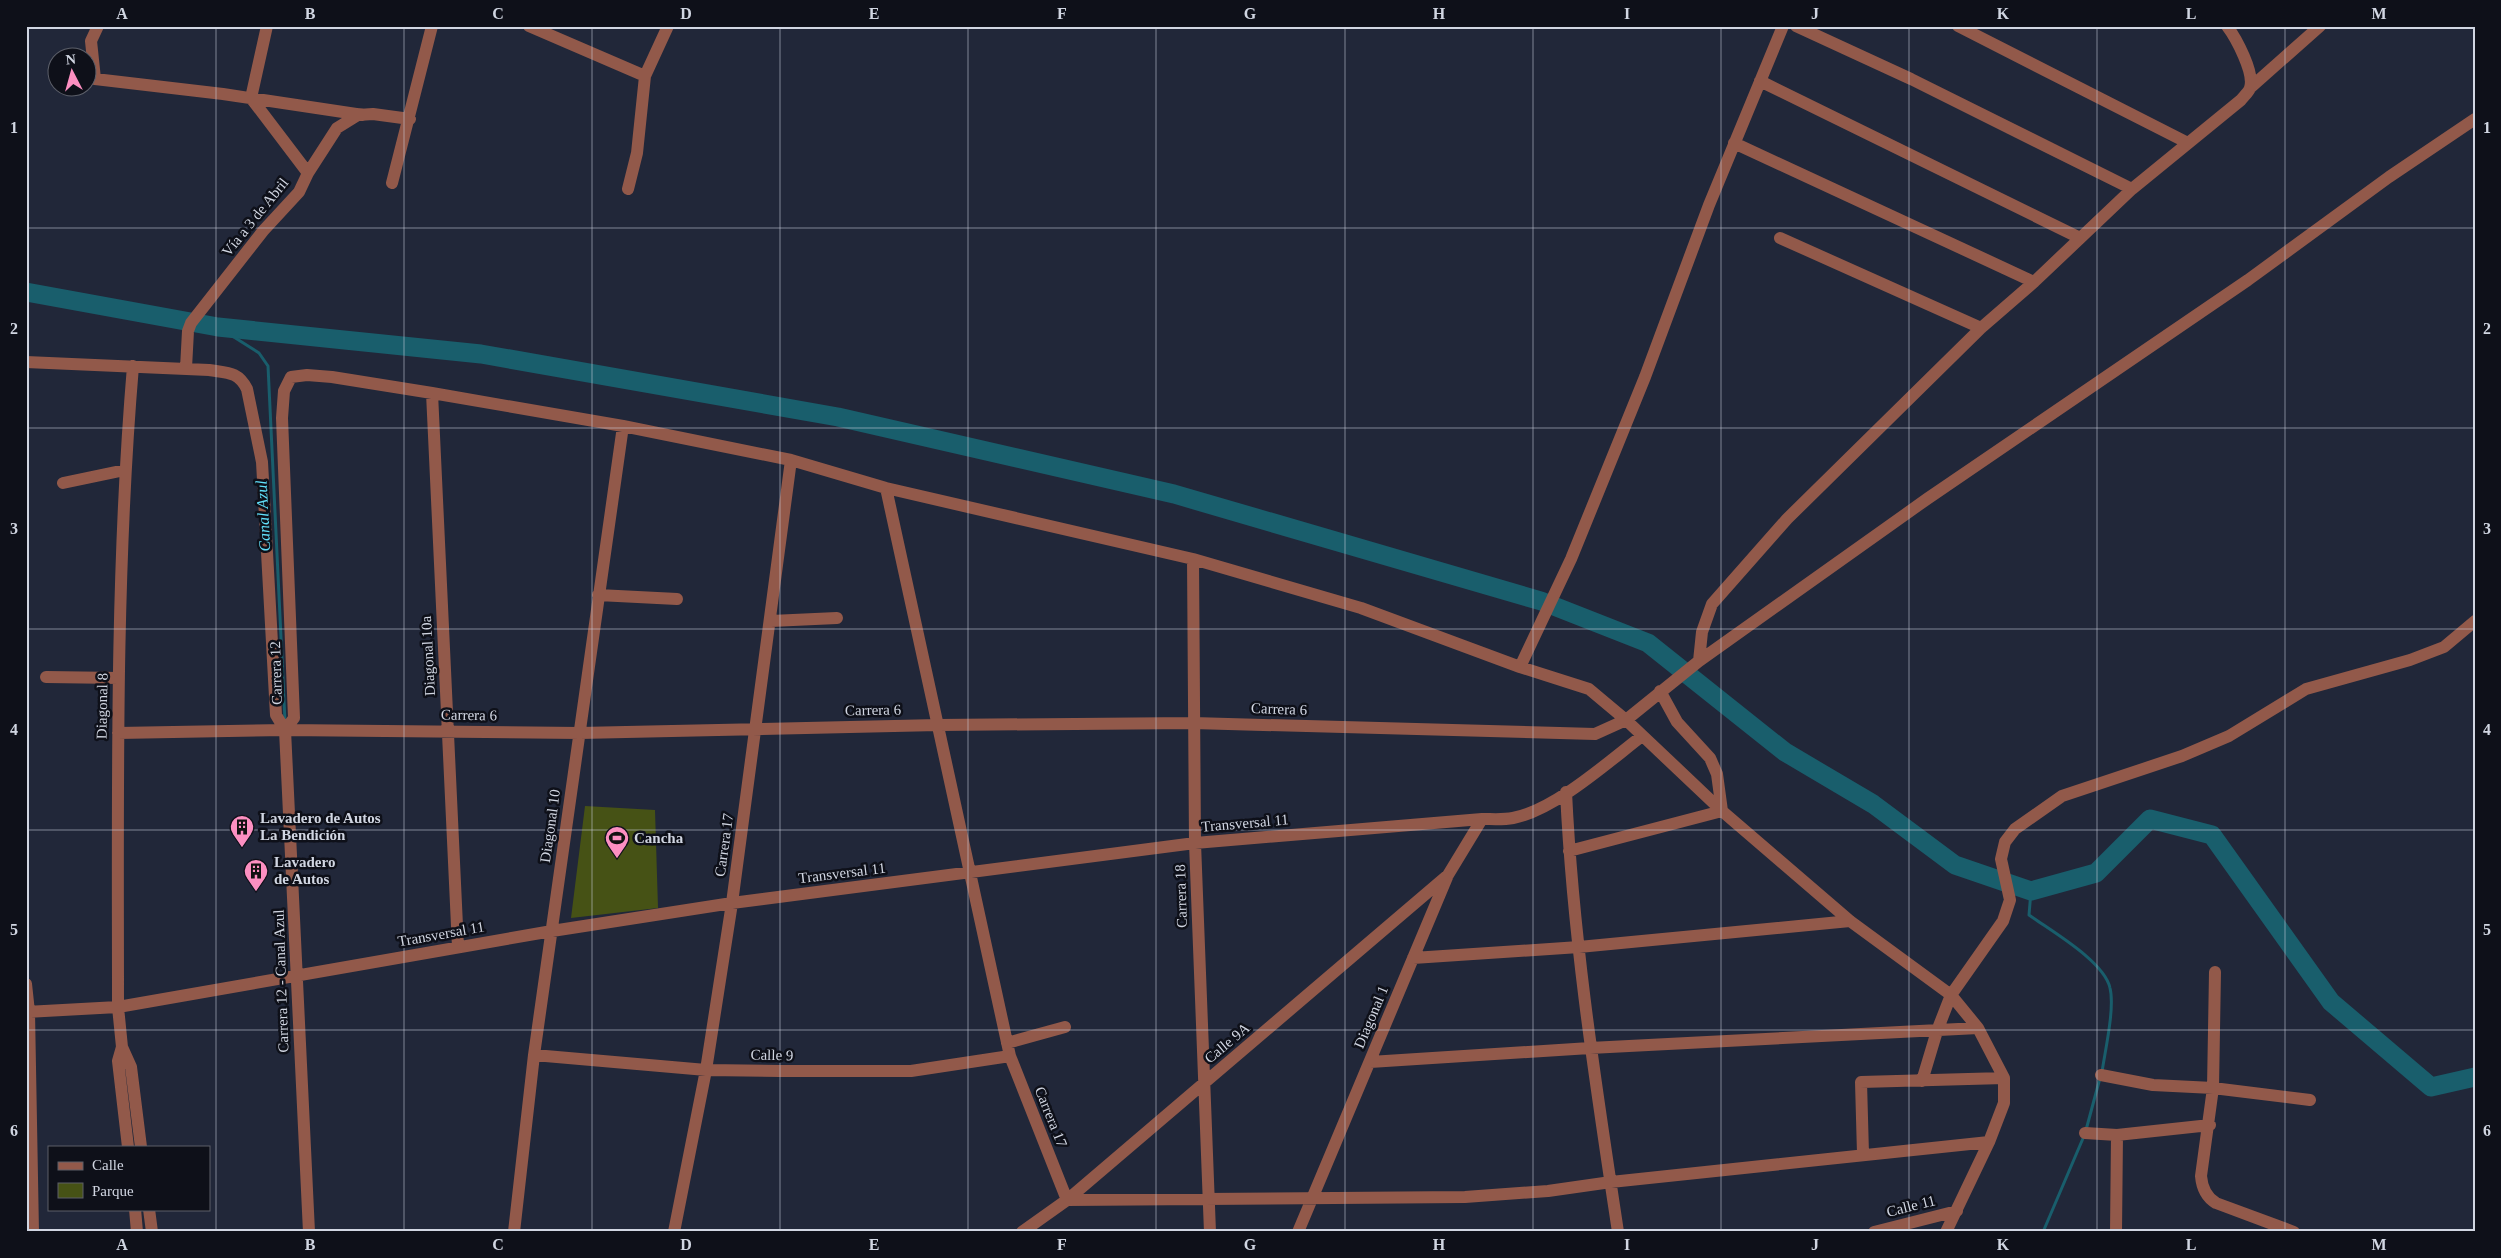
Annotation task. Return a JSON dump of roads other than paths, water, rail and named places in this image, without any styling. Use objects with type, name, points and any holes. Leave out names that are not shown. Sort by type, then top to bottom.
[{"type":"street","points":[[98,26],[91,40],[95,79],[251,98],[364,115]]},
{"type":"street","points":[[267,26],[251,98],[308,173]]},
{"type":"street","points":[[392,183],[410,119],[432,26]]},
{"type":"street","points":[[529,26],[646,76]]},
{"type":"street","points":[[628,189],[637,153],[646,76],[668,26]]},
{"type":"street","points":[[1520,667],[1571,559],[1645,377],[1734,143],[1783,26]]},
{"type":"street","points":[[1796,26],[1912,79],[2132,189]]},
{"type":"street","points":[[1958,26],[2188,143]]},
{"type":"street","points":[[2227,26],[2240,49],[2251,77],[2250,88]]},
{"type":"street","points":[[1699,661],[1702,632],[1712,604],[1787,519],[1981,328],[2034,282],[2132,189],[2241,100],[2250,88],[2320,26]]},
{"type":"street","points":[[1760,81],[2080,238]]},
{"type":"street","name":"Vía a 3 de Abril","points":[[186,368],[187,339],[191,323],[263,231],[299,192],[308,173],[337,128],[358,115],[410,119]]},
{"type":"street","name":"Carrera 6","points":[[118,733],[447,730],[580,733],[938,725],[1192,723],[1596,734],[1626,720],[1699,661],[1928,499],[2248,280],[2389,177],[2475,119]]},
{"type":"street","points":[[1734,143],[2034,282]]},
{"type":"street","points":[[1780,238],[1981,328]]},
{"type":"street","points":[[26,362],[186,368]]},
{"type":"street","name":"Diagonal 8","points":[[133,366],[125,470],[119,678],[118,1007],[122,1047],[131,1067],[141,1146]]},
{"type":"street","name":"Carrera 12","points":[[186,368],[231,374],[242,378],[247,389],[261,453],[276,715],[285,730],[294,718],[282,418],[284,391],[291,377],[307,375],[332,377],[432,393]]},
{"type":"street","points":[[432,393],[623,426],[791,460],[886,488],[1193,559],[1361,608],[1520,667],[1589,689],[1626,720],[1722,811],[1850,921],[1951,995],[1978,1028],[2004,1078],[2004,1103],[1989,1142],[1946,1232]]},
{"type":"street","name":"Diagonal 10a","points":[[432,393],[458,947]]},
{"type":"street","name":"Diagonal 10","points":[[514,1232],[534,1055],[623,426]]},
{"type":"street","name":"Carrera 17","points":[[674,1232],[706,1070],[732,903],[791,460]]},
{"type":"street","points":[[63,484],[125,470]]},
{"type":"street","name":"Carrera 17","points":[[886,488],[1010,1056],[1067,1200]]},
{"type":"street","name":"Carrera 18","points":[[1193,559],[1192,723],[1195,843],[1210,1232]]},
{"type":"street","points":[[598,595],[677,599]]},
{"type":"street","points":[[771,621],[837,618]]},
{"type":"street","points":[[1922,1081],[1936,1031],[1951,995],[2003,921],[2010,900],[2001,859],[2005,842],[2015,829],[2038,811],[2062,796],[2182,756],[2229,736],[2306,689],[2410,660],[2444,647],[2475,621]]},
{"type":"street","points":[[46,678],[119,678]]},
{"type":"street","points":[[1660,692],[1677,722],[1710,758],[1717,774],[1722,795],[1722,811]]},
{"type":"street","name":"Carrera 12 - Canal Azul","points":[[285,730],[309,1232]]},
{"type":"street","name":"Transversal 11","points":[[28,1012],[118,1007],[552,931],[732,903],[1195,843],[1482,819],[1512,819],[1537,811],[1642,736]]},
{"type":"street","points":[[1566,792],[1569,851],[1590,1048],[1618,1232]]},
{"type":"street","points":[[1569,851],[1722,811]]},
{"type":"street","name":"Diagonal 1","points":[[1298,1232],[1448,875],[1482,819]]},
{"type":"street","name":"Calle 9A","points":[[1022,1232],[1067,1200],[1448,875]]},
{"type":"street","points":[[1414,958],[1579,947],[1850,921]]},
{"type":"street","points":[[2215,972],[2213,1088],[2210,1125],[2201,1176],[2204,1191],[2209,1199],[2294,1232]]},
{"type":"street","points":[[26,984],[28,1012],[28,1180],[32,1232]]},
{"type":"street","points":[[1007,1043],[1065,1027]]},
{"type":"street","points":[[1370,1062],[1590,1048],[1978,1028]]},
{"type":"street","name":"Diagonal 8","points":[[122,1047],[118,1061],[128,1146]]},
{"type":"street","name":"Calle 9","points":[[534,1055],[706,1070],[911,1072],[1010,1056]]},
{"type":"street","points":[[2101,1075],[2153,1085],[2213,1088],[2310,1100]]},
{"type":"street","points":[[1863,1154],[1861,1082],[2004,1078]]},
{"type":"street","points":[[2085,1133],[2117,1135],[2210,1125]]},
{"type":"street","points":[[2116,1232],[2117,1135]]},
{"type":"street","points":[[1067,1200],[1465,1197],[1548,1192],[1611,1182],[1989,1142]]},
{"type":"street","points":[[135,1210],[137,1232]]},
{"type":"street","points":[[150,1210],[152,1232]]},
{"type":"street","name":"Calle 11","points":[[1874,1232],[1957,1211]]},
{"type":"waterway","points":[[26,292],[218,327],[481,354],[838,417],[1174,494],[1541,601],[1648,643],[1785,752],[1873,804],[1955,865],[2031,891],[2096,873],[2150,819],[2212,835],[2331,1002],[2431,1087],[2475,1077]]},
{"type":"waterway","name":"Canal Azul","points":[[218,327],[259,353],[268,366],[285,721]]},
{"type":"waterway","points":[[2031,891],[2029,915],[2088,957],[2106,978],[2110,988],[2110,1018],[2102,1072]]},
{"type":"waterway","points":[[2086,1130],[2100,1078]]},
{"type":"waterway","points":[[2043,1232],[2084,1136]]},
{"type":"place","name":"Lavadero de Autos La Bendición","points":[[242,848]]},
{"type":"place","name":"Cancha","points":[[617,859]]},
{"type":"place","name":"Lavadero de Autos","points":[[256,892]]}]
